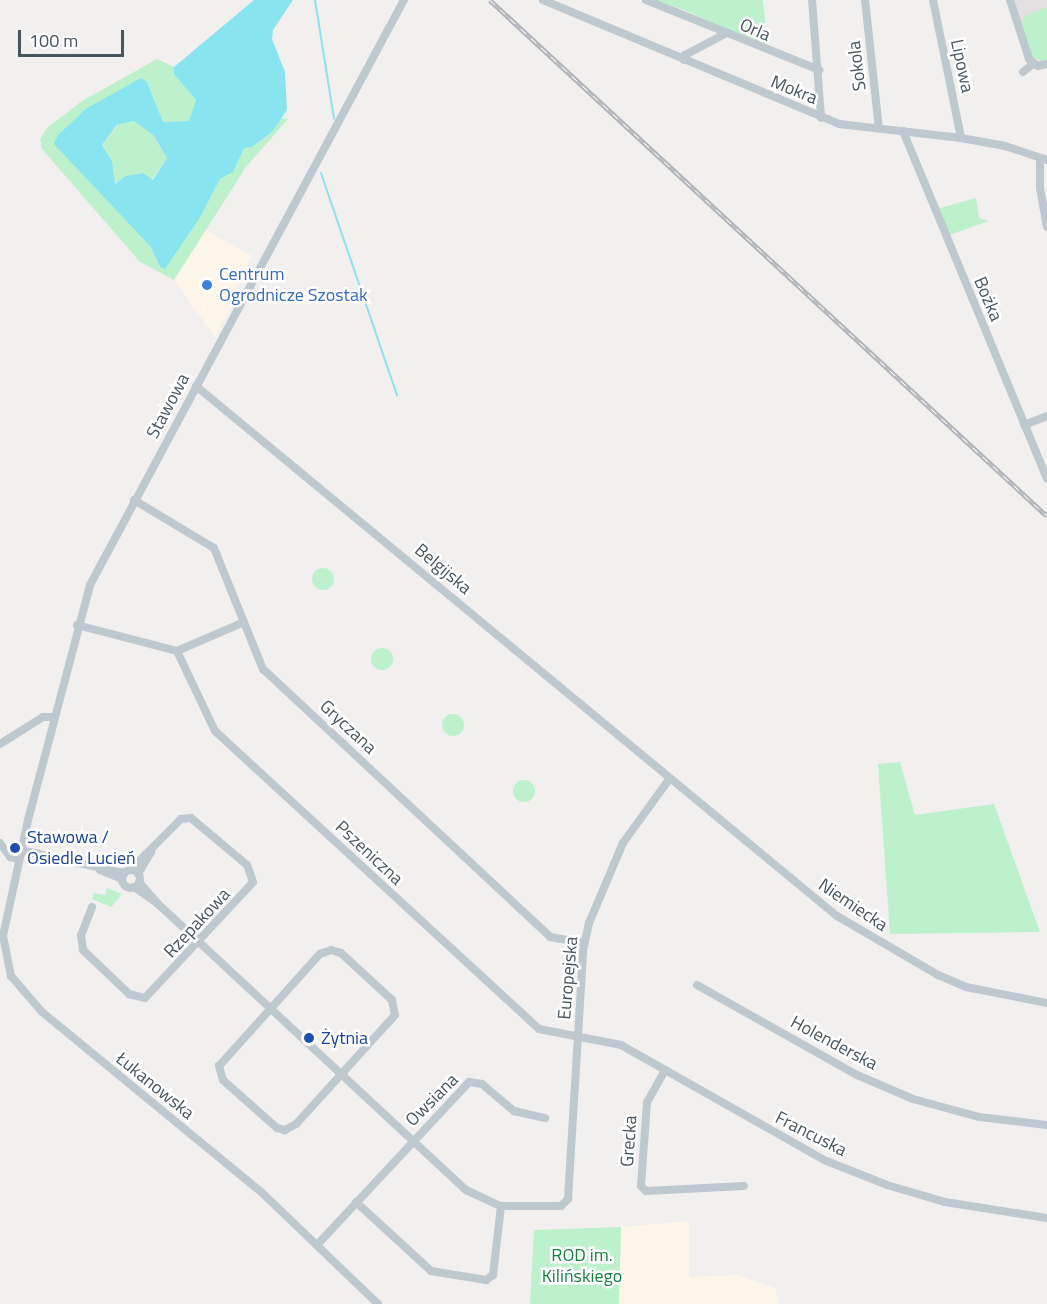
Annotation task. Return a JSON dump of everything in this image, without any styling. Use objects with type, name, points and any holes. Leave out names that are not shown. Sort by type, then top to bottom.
[{"type":"street","name":"Stawowa","points":[[21,850],[77,625],[97,570],[404,0]]},
{"type":"street","name":"Mokra","points":[[543,0],[821,118],[961,138],[1044,159]]},
{"type":"street","name":"Orla","points":[[646,0],[725,34],[819,70]]},
{"type":"street","points":[[812,0],[821,118]]},
{"type":"street","name":"Sokola","points":[[865,0],[879,128]]},
{"type":"street","name":"Lipowa","points":[[933,0],[961,138]]},
{"type":"street","points":[[1010,0],[1033,64]]},
{"type":"street","points":[[684,60],[685,55],[725,34]]},
{"type":"street","points":[[1023,72],[1033,64],[1047,64]]},
{"type":"street","name":"Bożka","points":[[903,131],[1047,478]]},
{"type":"street","points":[[1044,159],[1040,188],[1047,226]]},
{"type":"street","name":"Belgijska","points":[[196,386],[670,778]]},
{"type":"street","points":[[1024,425],[1047,416]]},
{"type":"street","name":"Gryczana","points":[[134,500],[212,545],[263,669],[550,936],[584,943]]},
{"type":"street","points":[[77,625],[177,651],[243,623]]},
{"type":"street","name":"Pszeniczna","points":[[177,651],[215,731],[533,1024],[548,1034],[578,1035]]},
{"type":"street","points":[[0,744],[43,717],[54,717]]},
{"type":"street","name":"Europejska","points":[[501,1206],[561,1206],[567,1202],[584,943],[603,884],[623,843],[670,778]]},
{"type":"street","name":"Niemiecka","points":[[670,778],[814,899],[870,936],[966,987],[1047,1003]]},
{"type":"street","name":"Rzepakowa","points":[[92,907],[81,935],[83,950],[134,996],[151,994],[251,887],[252,873],[191,818],[181,819],[131,877]]},
{"type":"street","points":[[0,843],[10,857],[18,859]]},
{"type":"street","points":[[21,850],[131,877],[199,943],[466,1190],[501,1206],[493,1275],[483,1280],[431,1271],[356,1202]]},
{"type":"street","name":"Łukanowska","points":[[21,850],[3,936],[6,962],[16,985],[42,1012],[260,1191],[378,1304]]},
{"type":"street","points":[[331,950],[341,953],[392,1000],[395,1012],[341,1074],[288,1129],[277,1128],[259,1114],[223,1080],[219,1066],[320,954],[331,950]]},
{"type":"street","name":"Holenderska","points":[[697,985],[857,1075],[963,1114],[1047,1125]]},
{"type":"street","name":"Francuska","points":[[578,1035],[614,1042],[824,1160],[886,1185],[945,1202],[1047,1218]]},
{"type":"street","name":"Grecka","points":[[665,1070],[647,1102],[641,1186],[646,1191],[744,1186]]},
{"type":"street","name":"Owsiana","points":[[317,1245],[462,1087],[472,1082],[482,1084],[514,1111],[545,1118]]},
{"type":"shaded area","points":[[1013,0],[1047,0],[1047,60],[1031,56]]},
{"type":"shaded area","name":"Centrum Ogrodnicze Szostak","points":[[205,230],[252,256],[227,303],[232,306],[215,337],[174,280]]},
{"type":"shaded area","points":[[689,1221],[689,1277],[738,1275],[775,1288],[779,1304],[619,1304],[621,1227]]},
{"type":"green space","points":[[655,0],[763,0],[768,48],[684,10]]},
{"type":"green space","points":[[1047,7],[1047,60],[1043,62],[1031,56],[1019,18],[1023,22],[1023,17]]},
{"type":"green space","points":[[157,59],[174,67],[175,74],[196,100],[189,121],[163,122],[147,82],[58,135],[150,246],[160,267],[165,268],[201,216],[220,179],[233,171],[244,148],[252,147],[272,132],[281,118],[288,119],[246,167],[174,280],[140,262],[42,149],[40,139],[47,128],[82,101]]},
{"type":"green space","points":[[134,121],[154,136],[167,158],[152,180],[142,173],[125,176],[114,184],[112,161],[102,145],[118,125]]},
{"type":"green space","points":[[935,195],[940,208],[976,198],[979,218],[989,221],[949,235]]},
{"type":"green space","points":[[323,568],[333,575],[334,579],[327,589],[323,590],[313,583],[312,579],[319,569]]},
{"type":"green space","points":[[382,648],[390,651],[393,659],[390,667],[382,670],[374,667],[371,659],[374,651]]},
{"type":"green space","points":[[453,714],[461,717],[464,725],[461,733],[453,736],[445,733],[442,725],[445,717]]},
{"type":"green space","points":[[900,762],[915,815],[994,804],[1040,932],[890,934],[878,764]]},
{"type":"green space","points":[[524,780],[532,783],[535,791],[532,799],[524,802],[516,799],[513,791],[516,783]]},
{"type":"green space","points":[[107,888],[122,894],[111,907],[92,899],[94,893],[105,895]]},
{"type":"green space","name":"ROD im. Kilińskiego","points":[[621,1227],[619,1304],[530,1304],[534,1230]]},
{"type":"water","points":[[254,0],[293,0],[273,30],[272,39],[285,72],[287,110],[272,132],[252,147],[244,148],[233,172],[220,179],[201,216],[165,269],[160,267],[150,246],[54,144],[58,135],[87,108],[141,78],[147,82],[163,122],[189,121],[196,100],[174,74],[174,67]],"holes":[[[134,121],[154,136],[167,158],[153,180],[143,173],[125,176],[115,184],[112,161],[102,145],[117,125]]]},
{"type":"waterway","points":[[315,0],[334,118]]},
{"type":"waterway","points":[[321,173],[397,395]]},
{"type":"railway","points":[[490,0],[1047,516]]},
{"type":"place","name":"Centrum Ogrodnicze Szostak","points":[[207,285]]},
{"type":"place","name":"Stawowa / Osiedle Lucień","points":[[15,848]]},
{"type":"place","name":"Żytnia","points":[[309,1038]]}]
